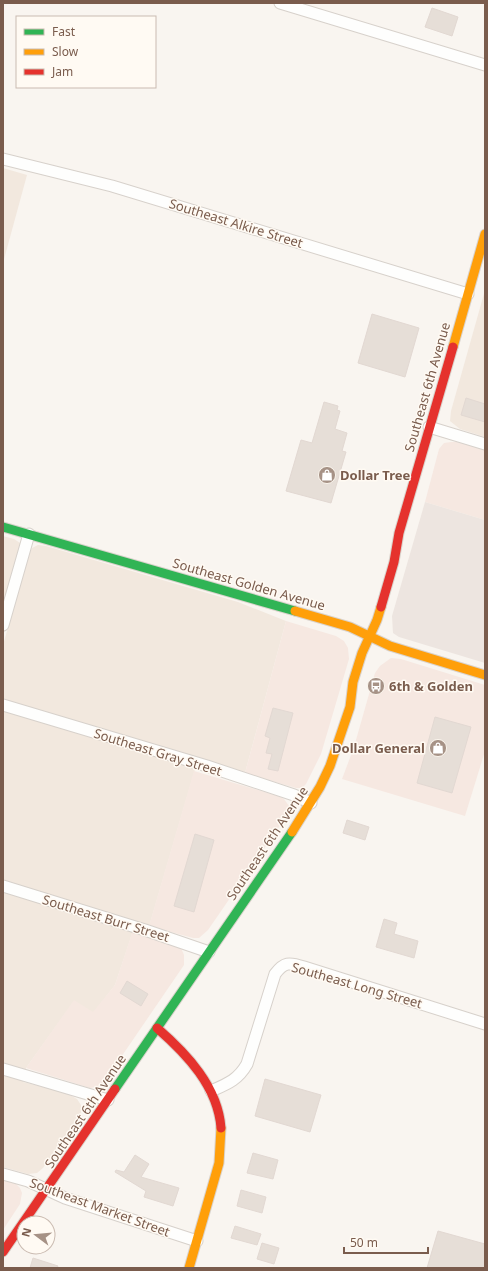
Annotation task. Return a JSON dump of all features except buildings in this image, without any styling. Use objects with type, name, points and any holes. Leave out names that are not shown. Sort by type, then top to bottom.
[{"type":"main road","name":"Southeast 6th Avenue","points":[[3,1252],[301,819],[330,766],[350,707],[353,682],[362,653],[377,620],[394,562],[399,533],[485,234]]},
{"type":"main road","name":"Southeast Golden Avenue","points":[[3,527],[350,627],[390,646],[485,675]]},
{"type":"main road","points":[[158,1028],[187,1056],[211,1091],[216,1100],[221,1125],[222,1145],[216,1177],[190,1268]]},
{"type":"street","points":[[280,3],[485,64]]},
{"type":"street","name":"Southeast Alkire Street","points":[[3,158],[112,186],[468,294]]},
{"type":"street","points":[[429,427],[485,444]]},
{"type":"street","points":[[3,625],[29,534]]},
{"type":"street","name":"Southeast Gray Street","points":[[3,705],[207,766],[294,795],[311,803]]},
{"type":"street","name":"Southeast Burr Street","points":[[3,886],[153,932],[209,952]]},
{"type":"street","name":"Southeast Long Street","points":[[211,1091],[228,1084],[243,1071],[247,1064],[274,974],[282,966],[287,964],[299,965],[485,1024]]},
{"type":"street","points":[[3,1069],[108,1100]]},
{"type":"street","name":"Southeast Market Street","points":[[3,1174],[28,1181],[65,1198],[197,1241]]},
{"type":"shaded area","points":[[3,168],[27,175],[3,263]]},
{"type":"shaded area","points":[[485,290],[485,437],[460,429],[450,421],[451,411]]},
{"type":"shaded area","points":[[457,442],[485,450],[485,520],[425,502],[439,449],[444,443]]},
{"type":"shaded area","points":[[425,502],[485,520],[485,663],[399,637],[393,633],[392,616]]},
{"type":"shaded area","points":[[3,536],[14,539],[20,543],[20,550],[3,609]]},
{"type":"shaded area","points":[[38,545],[46,546],[238,602],[286,621],[245,773],[198,759],[146,937],[132,934],[115,985],[93,1013],[74,1001],[26,1068],[23,1082],[67,1093],[77,1099],[81,1105],[81,1113],[43,1168],[37,1173],[28,1174],[3,1167],[3,645],[29,554],[32,548]]},
{"type":"shaded area","points":[[286,621],[336,636],[344,641],[348,648],[349,659],[321,754],[306,784],[302,788],[296,788],[245,773]]},
{"type":"shaded area","points":[[391,658],[401,659],[485,685],[485,751],[465,816],[342,779],[354,747],[375,673],[380,666]]},
{"type":"shaded area","points":[[194,771],[278,796],[284,799],[289,806],[288,814],[208,930],[199,938],[193,938],[149,926]]},
{"type":"shaded area","points":[[132,933],[181,948],[184,955],[184,965],[102,1085],[90,1088],[26,1068],[74,1000],[93,1012],[115,985]]},
{"type":"shaded area","points":[[3,1180],[16,1184],[22,1193],[20,1204],[3,1230]]},
{"type":"traffic: fast","points":[[3,527],[295,611]]},
{"type":"traffic: fast","points":[[115,1089],[292,832]]},
{"type":"traffic: slow","points":[[453,347],[485,234]]},
{"type":"traffic: slow","points":[[292,832],[320,787],[330,766],[350,707],[353,682],[362,653],[377,620],[381,607]]},
{"type":"traffic: slow","points":[[295,611],[350,627],[390,646],[485,675]]},
{"type":"traffic: slow","points":[[189,1268],[219,1163],[221,1128]]},
{"type":"traffic: jam","points":[[381,607],[394,562],[399,533],[453,347]]},
{"type":"traffic: jam","points":[[157,1028],[190,1060],[199,1072],[214,1099],[219,1113],[221,1128]]},
{"type":"traffic: jam","points":[[3,1252],[115,1089]]},
{"type":"place","name":"Dollar Tree","points":[[327,475]]},
{"type":"place","name":"6th & Golden","points":[[376,686]]},
{"type":"place","name":"Dollar General","points":[[438,748]]}]
